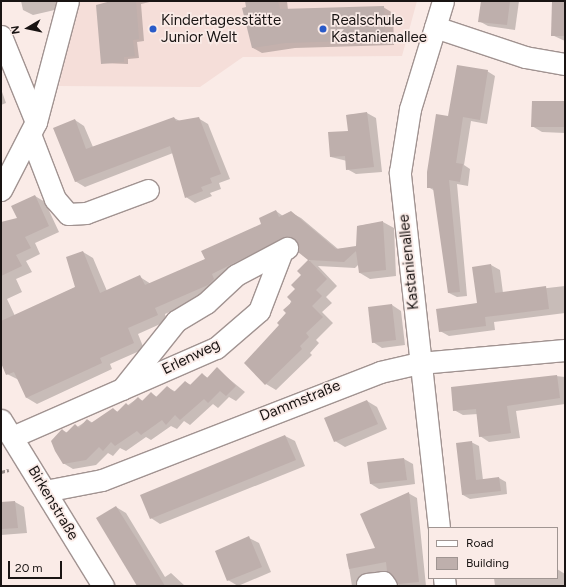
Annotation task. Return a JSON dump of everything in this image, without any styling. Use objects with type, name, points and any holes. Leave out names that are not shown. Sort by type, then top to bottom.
[{"type":"street","points":[[1,190],[33,128],[68,1]]},
{"type":"street","name":"Kastanienallee","points":[[438,527],[419,363],[400,172],[410,109],[443,1]]},
{"type":"street","points":[[435,27],[525,57],[565,64]]},
{"type":"street","points":[[1,36],[33,128],[55,199],[68,214],[86,213],[148,190]]},
{"type":"street","name":"Erlenweg","points":[[6,429],[122,389],[216,348],[259,312],[288,248],[236,275],[206,303],[176,321],[122,389]]},
{"type":"street","name":"Dammstraße","points":[[45,491],[102,480],[368,376],[419,363],[565,350]]},
{"type":"street","name":"Birkenstraße","points":[[6,429],[103,586]]},
{"type":"path","points":[[1,472],[8,471]]},
{"type":"shaded area","points":[[74,1],[417,1],[402,56],[243,57],[200,87],[59,86]]},
{"type":"building","points":[[111,1],[136,1],[139,39],[133,40],[135,56],[124,57],[124,62],[101,64],[96,5]]},
{"type":"building","points":[[245,1],[278,1],[280,9],[384,6],[385,40],[285,43],[252,48],[242,8],[246,7]]},
{"type":"building","points":[[481,1],[510,1],[507,25],[478,22]]},
{"type":"building","points":[[552,1],[565,1],[565,36],[551,36]]},
{"type":"building","points":[[457,65],[488,70],[480,120],[463,117],[456,163],[463,164],[460,182],[449,180],[460,292],[448,293],[433,188],[427,188],[427,172],[436,114],[448,116]]},
{"type":"building","points":[[532,101],[565,101],[565,127],[531,127]]},
{"type":"building","points":[[367,112],[374,167],[346,170],[345,156],[330,157],[328,132],[348,131],[346,115]]},
{"type":"building","points":[[174,117],[176,121],[199,117],[221,174],[210,178],[212,183],[201,187],[203,191],[185,198],[170,146],[75,182],[53,128],[75,119],[86,149]]},
{"type":"building","points":[[35,195],[49,226],[25,237],[31,248],[16,255],[22,266],[1,276],[1,222],[17,218],[11,206]]},
{"type":"building","points":[[276,210],[279,217],[291,211],[336,249],[356,246],[357,226],[383,221],[386,270],[359,273],[356,251],[344,262],[309,260],[327,279],[316,290],[322,296],[312,306],[323,317],[306,333],[309,337],[300,346],[302,349],[265,385],[244,363],[279,325],[277,323],[286,313],[283,310],[292,302],[287,297],[295,289],[291,285],[301,275],[297,271],[308,260],[298,252],[297,242],[288,236],[212,274],[214,279],[208,285],[155,308],[158,315],[128,328],[134,343],[100,358],[102,363],[26,398],[14,372],[6,375],[1,363],[1,321],[75,287],[66,257],[83,251],[100,293],[140,275],[145,285],[205,259],[201,251],[261,224],[259,218]]},
{"type":"building","points":[[491,264],[495,293],[546,286],[549,309],[485,317],[486,326],[439,332],[436,309],[477,303],[472,267]]},
{"type":"building","points":[[392,304],[396,340],[372,343],[368,307]]},
{"type":"building","points":[[217,367],[236,386],[226,396],[220,391],[208,403],[204,399],[180,420],[175,415],[166,425],[162,420],[141,435],[137,431],[115,446],[111,442],[103,451],[99,447],[86,460],[63,464],[55,451],[51,441],[62,429],[66,433],[75,424],[79,428],[87,419],[91,423],[113,408],[117,412],[126,403],[129,406],[138,397],[142,401],[151,392],[156,397],[167,386],[174,392],[185,381],[190,385],[202,373],[207,378]]},
{"type":"building","points":[[557,375],[560,398],[507,406],[511,433],[479,437],[476,409],[453,411],[451,387]]},
{"type":"building","points":[[367,400],[378,424],[334,442],[324,418]]},
{"type":"building","points":[[285,435],[296,460],[150,519],[140,495]]},
{"type":"building","points":[[472,441],[476,480],[499,477],[501,491],[462,495],[456,443]]},
{"type":"building","points":[[404,458],[407,480],[370,484],[367,462]]},
{"type":"building","points":[[409,492],[419,582],[398,584],[387,571],[386,562],[349,569],[346,554],[375,548],[360,514]]},
{"type":"building","points":[[15,501],[18,528],[1,529],[1,502]]},
{"type":"building","points":[[116,506],[165,586],[137,586],[96,518]]},
{"type":"building","points":[[249,536],[262,567],[227,581],[215,551]]},
{"type":"place","name":"Kindertagesstätte Junior Welt","points":[[153,29]]},
{"type":"place","name":"Realschule Kastanienallee","points":[[323,29]]}]
